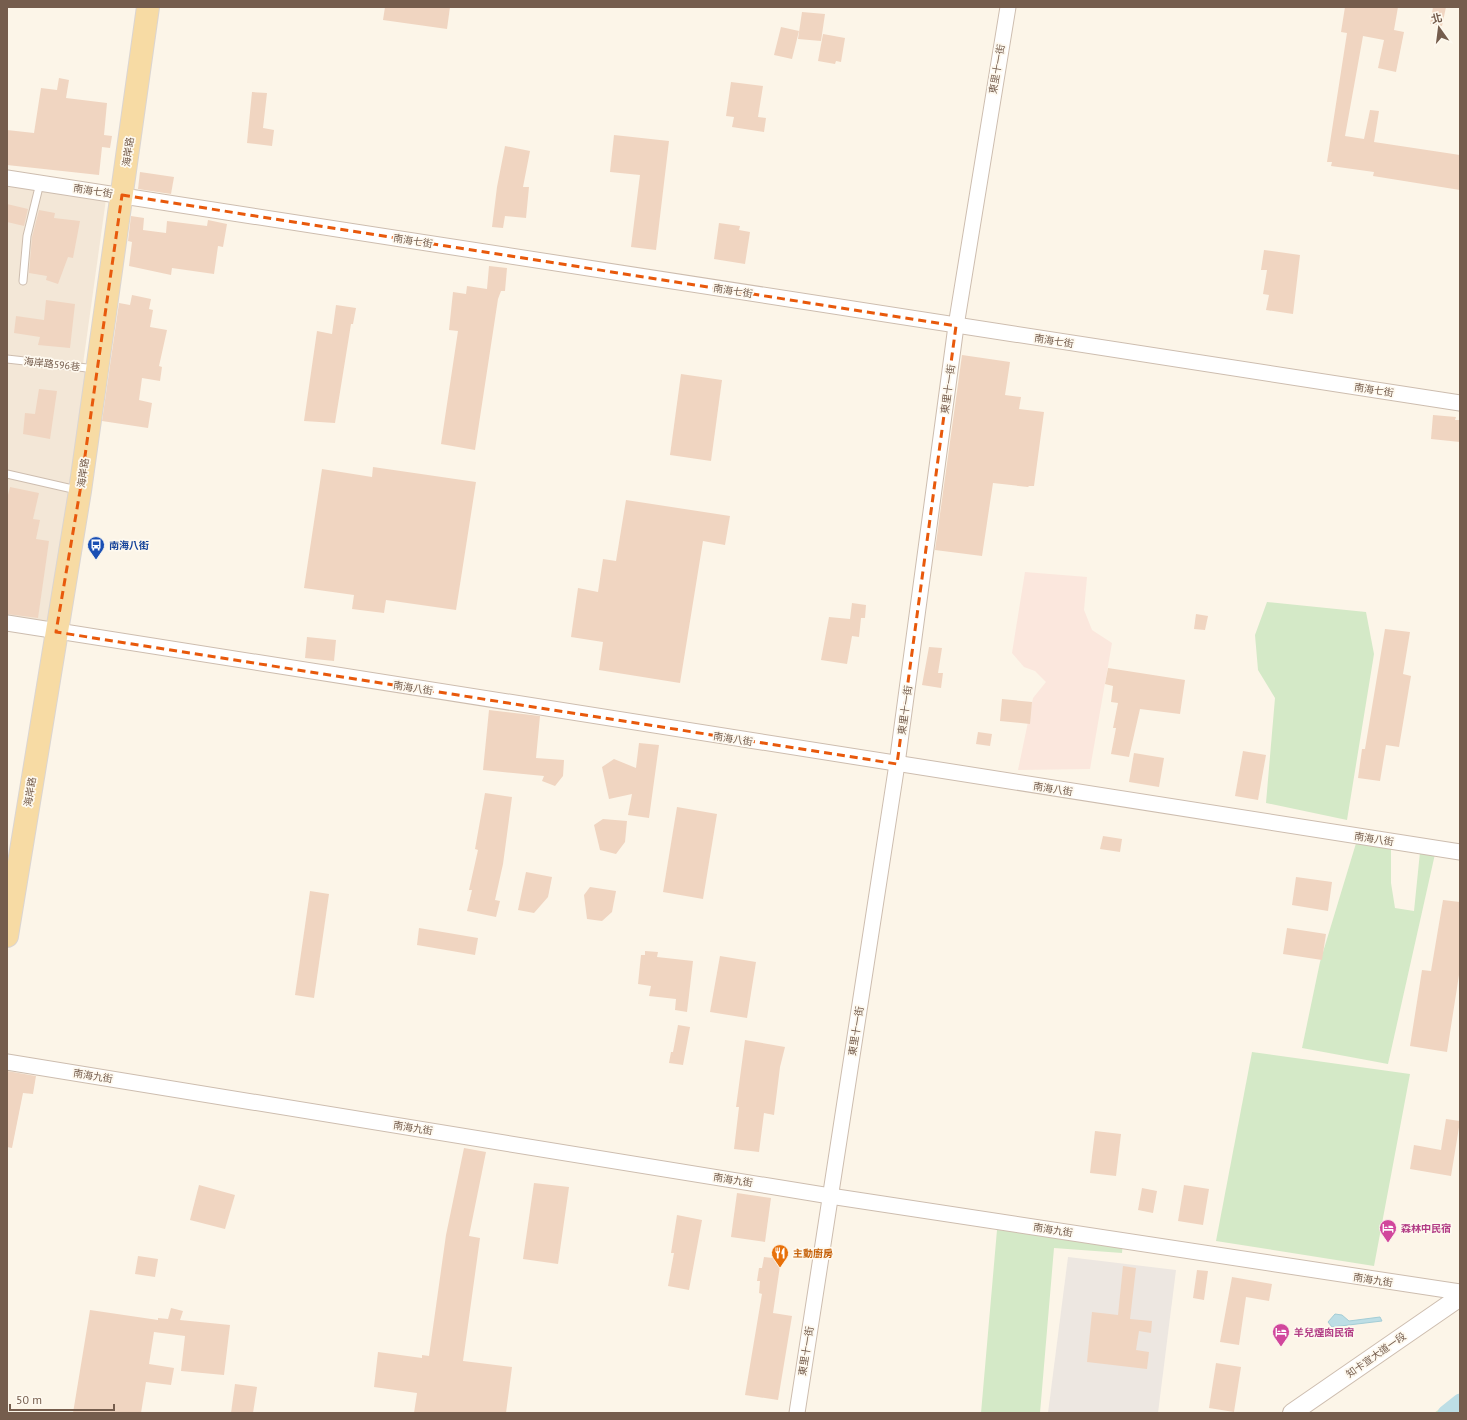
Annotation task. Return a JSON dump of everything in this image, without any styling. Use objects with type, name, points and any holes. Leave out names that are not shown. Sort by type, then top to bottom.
[{"type":"main road","name":"海岸路","points":[[7,936],[80,490],[148,7]]},
{"type":"street","name":"東里十一街","points":[[797,1413],[897,764],[956,326],[1008,7]]},
{"type":"street","name":"南海七街","points":[[7,178],[1460,403]]},
{"type":"street","name":"南海八街","points":[[7,623],[56,632],[1460,852]]},
{"type":"street","name":"南海九街","points":[[7,1062],[830,1196],[1460,1292]]},
{"type":"street","name":"知卡宣大道一段","points":[[1292,1413],[1460,1297]]},
{"type":"lane","points":[[23,281],[27,236],[40,183]]},
{"type":"lane","name":"海岸路596巷","points":[[7,359],[98,369]]},
{"type":"lane","points":[[7,474],[80,490]]},
{"type":"highlighted area","points":[[122,195],[956,326],[897,764],[56,632],[80,491]]},
{"type":"shaded area","points":[[7,178],[107,192],[83,364],[7,355]]},
{"type":"shaded area","points":[[7,359],[98,369],[56,632],[7,623]]},
{"type":"shaded area","points":[[1025,572],[1087,577],[1084,610],[1092,630],[1112,643],[1090,769],[1018,770],[1033,698],[1046,682],[1035,671],[1024,667],[1012,653]]},
{"type":"shaded area","points":[[1068,1257],[1176,1270],[1158,1413],[1048,1413]]},
{"type":"green space","points":[[1267,602],[1366,612],[1374,654],[1347,820],[1266,803],[1275,698],[1258,670],[1255,635]]},
{"type":"green space","points":[[1357,840],[1391,848],[1391,883],[1395,908],[1414,911],[1420,852],[1435,854],[1388,1064],[1302,1048],[1320,962]]},
{"type":"green space","points":[[1252,1052],[1410,1074],[1374,1266],[1216,1241]]},
{"type":"green space","points":[[997,1230],[1123,1241],[1122,1253],[1054,1248],[1040,1413],[981,1413]]},
{"type":"green space","points":[[1460,1394],[1460,1413],[1434,1413]]},
{"type":"water","points":[[1335,1314],[1342,1315],[1349,1321],[1380,1317],[1382,1321],[1332,1327],[1328,1322]]},
{"type":"building","points":[[385,7],[450,7],[447,29],[383,20]]},
{"type":"building","points":[[1345,7],[1398,7],[1394,30],[1404,32],[1396,72],[1378,68],[1384,40],[1363,36],[1345,136],[1364,139],[1370,110],[1379,111],[1374,142],[1460,155],[1460,190],[1373,176],[1374,172],[1331,166],[1332,162],[1327,162],[1347,33],[1341,32]]},
{"type":"building","points":[[1433,7],[1446,7],[1442,26],[1430,24]]},
{"type":"building","points":[[802,12],[825,14],[821,41],[798,39]]},
{"type":"building","points":[[781,27],[799,31],[792,59],[774,55]]},
{"type":"building","points":[[823,34],[845,38],[841,62],[836,61],[835,64],[818,61]]},
{"type":"building","points":[[59,78],[69,80],[66,98],[107,103],[104,135],[112,136],[110,148],[102,147],[99,175],[7,165],[7,130],[34,133],[41,88],[57,90]]},
{"type":"building","points":[[731,82],[763,86],[758,117],[766,118],[764,132],[732,127],[734,117],[726,116]]},
{"type":"building","points":[[252,92],[267,93],[263,128],[274,130],[272,146],[247,143]]},
{"type":"building","points":[[614,135],[669,141],[656,250],[631,247],[640,175],[610,172]]},
{"type":"building","points":[[505,146],[530,151],[523,187],[529,187],[526,218],[505,216],[503,228],[492,227],[497,187]]},
{"type":"building","points":[[140,172],[174,177],[171,194],[138,189]]},
{"type":"building","points":[[7,204],[28,209],[24,226],[7,222]]},
{"type":"building","points":[[39,210],[55,213],[54,218],[80,221],[73,258],[68,257],[58,284],[46,280],[47,276],[29,273],[32,237]]},
{"type":"building","points":[[131,216],[144,218],[143,230],[166,233],[167,221],[207,226],[208,220],[227,224],[223,247],[218,246],[214,274],[172,268],[171,275],[129,266],[132,242],[128,241]]},
{"type":"building","points":[[719,223],[740,226],[739,230],[750,232],[745,264],[714,259]]},
{"type":"building","points":[[1264,250],[1300,255],[1293,314],[1266,310],[1269,295],[1263,294],[1267,270],[1261,270]]},
{"type":"building","points":[[489,266],[507,268],[505,291],[501,291],[498,299],[475,450],[441,444],[458,331],[449,330],[453,292],[466,294],[467,286],[487,289]]},
{"type":"building","points":[[132,295],[151,299],[149,309],[153,310],[150,327],[167,330],[159,366],[162,367],[160,381],[142,378],[139,400],[152,403],[148,428],[102,421],[119,303],[130,305]]},
{"type":"building","points":[[46,300],[75,304],[70,348],[38,345],[40,337],[14,333],[16,316],[44,320]]},
{"type":"building","points":[[336,305],[356,308],[353,324],[351,324],[335,423],[304,421],[317,331],[332,334]]},
{"type":"building","points":[[962,355],[1010,362],[1005,395],[1021,397],[1019,409],[1044,412],[1034,486],[1028,487],[993,483],[982,556],[935,550]]},
{"type":"building","points":[[681,374],[722,380],[711,461],[670,455]]},
{"type":"building","points":[[39,389],[57,391],[50,439],[23,434],[25,413],[35,414]]},
{"type":"building","points":[[1433,415],[1456,417],[1455,420],[1460,420],[1460,442],[1431,439]]},
{"type":"building","points":[[373,467],[476,482],[456,610],[386,600],[384,613],[352,609],[354,595],[304,588],[322,469],[372,477]]},
{"type":"building","points":[[10,487],[39,493],[33,519],[40,520],[36,539],[49,541],[38,618],[7,614],[7,499]]},
{"type":"building","points":[[626,500],[730,516],[725,545],[703,541],[680,683],[599,670],[603,642],[571,637],[578,588],[598,592],[603,559],[616,561]]},
{"type":"building","points":[[852,603],[866,605],[865,618],[861,618],[859,637],[852,636],[847,664],[821,660],[829,617],[850,619]]},
{"type":"building","points":[[1196,614],[1208,616],[1205,630],[1194,629]]},
{"type":"building","points":[[1385,629],[1410,632],[1403,674],[1411,676],[1399,747],[1386,745],[1380,781],[1358,778],[1362,749],[1365,749]]},
{"type":"building","points":[[307,637],[336,640],[334,661],[305,658]]},
{"type":"building","points":[[929,647],[942,648],[938,673],[943,673],[941,688],[922,685]]},
{"type":"building","points":[[1108,668],[1185,680],[1180,714],[1140,709],[1129,757],[1111,754],[1116,728],[1113,728],[1118,703],[1111,702],[1113,686],[1105,684]]},
{"type":"building","points":[[1002,699],[1032,702],[1030,724],[1000,721]]},
{"type":"building","points":[[489,710],[540,716],[536,758],[564,760],[563,776],[555,786],[542,781],[544,776],[483,770]]},
{"type":"building","points":[[978,732],[992,734],[990,746],[976,744]]},
{"type":"building","points":[[639,743],[659,745],[649,818],[628,815],[632,794],[609,799],[602,767],[614,759],[636,768]]},
{"type":"building","points":[[1243,751],[1266,755],[1258,800],[1235,796]]},
{"type":"building","points":[[1134,753],[1164,758],[1159,787],[1129,782]]},
{"type":"building","points":[[485,793],[512,797],[503,864],[495,900],[500,901],[496,917],[467,911],[472,890],[469,890],[478,850],[475,849]]},
{"type":"building","points":[[677,807],[717,814],[703,899],[663,892]]},
{"type":"building","points":[[603,819],[627,821],[625,842],[616,854],[600,850],[594,825]]},
{"type":"building","points":[[1103,836],[1122,839],[1120,852],[1100,849]]},
{"type":"building","points":[[526,872],[552,877],[548,897],[534,913],[518,910]]},
{"type":"building","points":[[1296,877],[1332,882],[1328,911],[1292,905]]},
{"type":"building","points":[[590,887],[616,891],[612,912],[602,921],[587,919],[584,895]]},
{"type":"building","points":[[310,891],[329,894],[314,998],[295,995]]},
{"type":"building","points":[[1443,900],[1460,902],[1459,975],[1447,1052],[1410,1046],[1422,970],[1431,971]]},
{"type":"building","points":[[419,928],[478,938],[475,955],[417,945]]},
{"type":"building","points":[[1287,928],[1326,934],[1322,960],[1283,954]]},
{"type":"building","points":[[645,951],[658,952],[657,957],[693,961],[687,1012],[675,1010],[676,999],[649,996],[651,986],[638,984],[641,955],[645,955]]},
{"type":"building","points":[[720,956],[756,962],[747,1018],[710,1012]]},
{"type":"building","points":[[678,1025],[690,1027],[683,1065],[669,1063],[671,1052],[673,1052]]},
{"type":"building","points":[[745,1040],[785,1047],[780,1067],[774,1115],[764,1113],[759,1152],[734,1149],[739,1107],[736,1107]]},
{"type":"building","points":[[7,1071],[36,1076],[33,1094],[23,1093],[12,1148],[7,1147]]},
{"type":"building","points":[[1446,1119],[1460,1121],[1451,1176],[1410,1169],[1414,1145],[1441,1150]]},
{"type":"building","points":[[1095,1131],[1121,1134],[1116,1176],[1090,1173]]},
{"type":"building","points":[[464,1148],[486,1152],[469,1236],[480,1238],[463,1361],[512,1367],[506,1413],[414,1413],[417,1393],[374,1387],[378,1352],[422,1358],[422,1355],[429,1356],[446,1235]]},
{"type":"building","points":[[534,1183],[569,1187],[558,1264],[523,1259]]},
{"type":"building","points":[[199,1185],[235,1195],[225,1229],[190,1220]]},
{"type":"building","points":[[1184,1185],[1209,1189],[1203,1225],[1178,1221]]},
{"type":"building","points":[[1142,1188],[1157,1191],[1153,1213],[1138,1210]]},
{"type":"building","points":[[737,1193],[771,1198],[765,1242],[731,1237]]},
{"type":"building","points":[[677,1215],[702,1220],[689,1290],[668,1286],[674,1253],[671,1253]]},
{"type":"building","points":[[138,1256],[158,1259],[155,1277],[135,1274]]},
{"type":"building","points":[[764,1257],[781,1259],[773,1313],[792,1316],[778,1400],[745,1395],[762,1294],[759,1293],[760,1281],[757,1281],[759,1268],[762,1268]]},
{"type":"building","points":[[1123,1266],[1136,1268],[1130,1319],[1152,1321],[1151,1333],[1139,1331],[1136,1350],[1149,1352],[1147,1369],[1087,1362],[1092,1312],[1118,1315]]},
{"type":"building","points":[[1197,1270],[1208,1271],[1204,1300],[1193,1298]]},
{"type":"building","points":[[1232,1277],[1272,1284],[1269,1301],[1246,1297],[1239,1345],[1220,1342]]},
{"type":"building","points":[[171,1308],[183,1311],[180,1320],[230,1325],[224,1375],[181,1371],[185,1336],[154,1332],[149,1364],[174,1368],[171,1385],[146,1382],[141,1413],[73,1413],[90,1310],[158,1320],[158,1318],[168,1319]]},
{"type":"building","points":[[1216,1363],[1241,1367],[1234,1412],[1209,1408]]},
{"type":"building","points":[[235,1384],[257,1387],[253,1413],[231,1413]]},
{"type":"waterway","points":[[1445,1413],[1460,1401]]},
{"type":"place","name":"南海八街","points":[[96,560]]},
{"type":"place","name":"森林中民宿","points":[[1388,1243]]},
{"type":"place","name":"主動廚房","points":[[780,1268]]},
{"type":"place","name":"羊兒煙囪民宿","points":[[1281,1347]]}]
